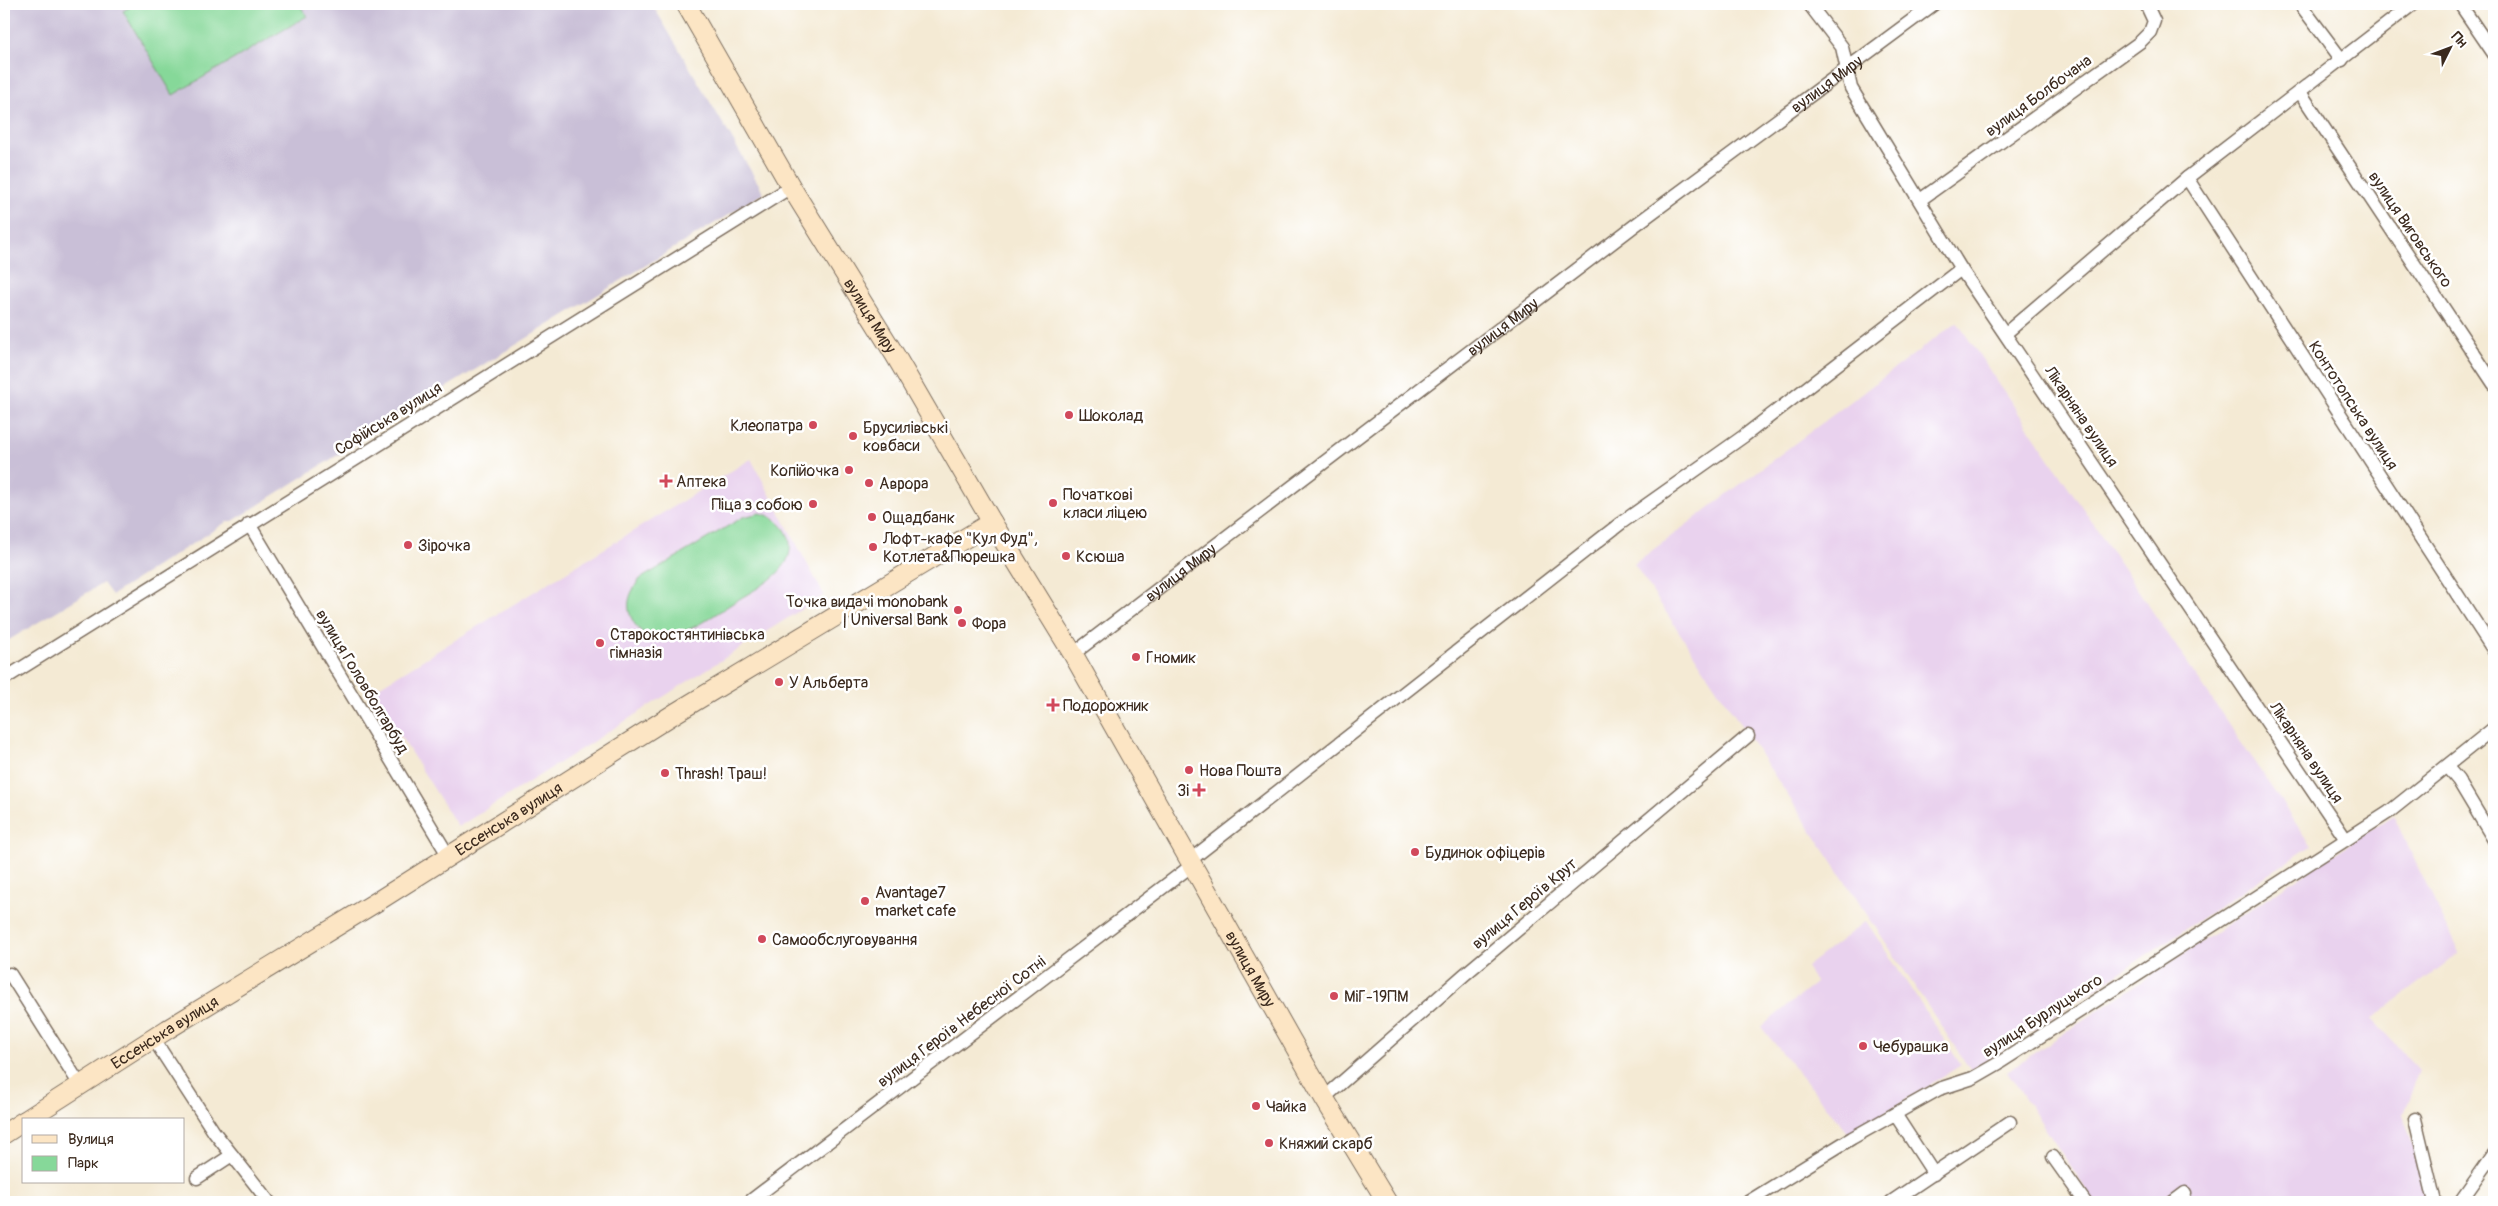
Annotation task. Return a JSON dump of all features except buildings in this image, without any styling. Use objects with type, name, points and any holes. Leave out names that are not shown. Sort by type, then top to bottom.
[{"type":"main road","name":"вулиця Миру","points":[[686,4],[791,186],[896,355],[992,522],[1073,654],[1324,1098],[1387,1202]]},
{"type":"main road","name":"Ессенська вулиця","points":[[30,1118],[153,1038],[378,901],[448,855],[769,656],[992,522]]},
{"type":"main road","name":"Ессенська вулиця","points":[[4,1134],[22,1123]]},
{"type":"street","name":"Лікарняна вулиця","points":[[1809,4],[1842,48],[1850,88],[1962,269],[2345,838]]},
{"type":"street","name":"вулиця Миру","points":[[1073,654],[1846,68],[1934,4]]},
{"type":"street","name":"вулиця Болбочана","points":[[1920,200],[2140,42],[2150,32],[2154,21],[2146,4]]},
{"type":"street","points":[[2300,4],[2342,60]]},
{"type":"street","points":[[2006,333],[2187,178],[2413,4]]},
{"type":"street","points":[[2460,4],[2494,54]]},
{"type":"street","name":"вулиця Виговського","points":[[2300,92],[2494,384]]},
{"type":"street","name":"Контотопська вулиця","points":[[2187,178],[2494,651]]},
{"type":"street","name":"Софійська вулиця","points":[[4,679],[791,186]]},
{"type":"street","name":"вулиця Героїв Небесної Сотні","points":[[749,1202],[1190,864],[1621,523],[1744,436],[1962,269]]},
{"type":"street","name":"вулиця Головболгарбуд","points":[[249,524],[448,855]]},
{"type":"street","name":"вулиця Бурлуцького","points":[[1748,1202],[1939,1089],[1972,1078],[1999,1063],[2388,812],[2494,728]]},
{"type":"street","name":"вулиця Героїв Крут","points":[[1324,1098],[1464,975],[1748,736]]},
{"type":"street","points":[[2447,767],[2458,780],[2494,840]]},
{"type":"street","points":[[10,974],[80,1086]]},
{"type":"street","points":[[153,1038],[214,1132],[269,1202]]},
{"type":"street","points":[[1895,1114],[1934,1174]]},
{"type":"street","points":[[2415,1119],[2435,1202]]},
{"type":"street","points":[[1891,1202],[2010,1122]]},
{"type":"street","points":[[2460,1202],[2494,1154]]},
{"type":"street","points":[[196,1178],[232,1155]]},
{"type":"street","points":[[2053,1157],[2085,1202]]},
{"type":"street","points":[[2173,1202],[2185,1192]]},
{"type":"shaded area","points":[[4,4],[652,4],[764,193],[411,409],[233,521],[228,521],[112,595],[103,583],[4,643]]},
{"type":"shaded area","points":[[1957,322],[2311,846],[1971,1071],[1634,564]]},
{"type":"shaded area","name":"Старокостянтинівська гімназія","points":[[751,459],[824,595],[458,827],[372,691]]},
{"type":"shaded area","points":[[2393,815],[2459,953],[2372,1019],[2419,1070],[2403,1115],[2432,1202],[2094,1202],[2007,1071]]},
{"type":"shaded area","name":"Чебурашка","points":[[1866,921],[1961,1065],[1850,1135],[1761,1027],[1816,983],[1806,967]]},
{"type":"green space","points":[[135,4],[299,4],[307,16],[173,95],[123,11]]},
{"type":"green space","points":[[760,513],[776,520],[786,532],[789,540],[789,556],[775,576],[713,616],[683,632],[655,637],[642,632],[633,621],[629,610],[629,599],[640,579],[743,517]]},
{"type":"place","name":"Шоколад","points":[[1069,415]]},
{"type":"place","name":"Клеопатра","points":[[813,425]]},
{"type":"place","name":"Брусилівські ковбаси","points":[[853,436]]},
{"type":"place","name":"Копійочка","points":[[849,470]]},
{"type":"place","name":"Аптека","points":[[666,481]]},
{"type":"place","name":"Аврора","points":[[869,483]]},
{"type":"place","name":"Початкові класи ліцею","points":[[1053,503]]},
{"type":"place","name":"Піца з собою","points":[[813,504]]},
{"type":"place","name":"Ощадбанк","points":[[872,517]]},
{"type":"place","name":"Зірочка","points":[[408,545]]},
{"type":"place","name":"Лофт-кафе \"Кул Фуд\", Котлета&Пюрешка","points":[[873,547]]},
{"type":"place","name":"Ксюша","points":[[1066,556]]},
{"type":"place","name":"Точка видачі monobank | Universal Bank","points":[[958,610]]},
{"type":"place","name":"Фора","points":[[962,623]]},
{"type":"place","name":"Старокостянтинівська гімназія","points":[[600,643]]},
{"type":"place","name":"Гномик","points":[[1136,657]]},
{"type":"place","name":"У Альберта","points":[[779,682]]},
{"type":"place","name":"Подорожник","points":[[1053,705]]},
{"type":"place","name":"Нова Пошта","points":[[1189,770]]},
{"type":"place","name":"Thrash! Траш!","points":[[665,773]]},
{"type":"place","name":"3і","points":[[1199,790]]},
{"type":"place","name":"Будинок офіцерів","points":[[1415,852]]},
{"type":"place","name":"Avantage7 market cafe","points":[[865,901]]},
{"type":"place","name":"Самообслуговування","points":[[762,939]]},
{"type":"place","name":"МіГ-19ПМ","points":[[1334,996]]},
{"type":"place","name":"Чебурашка","points":[[1863,1046]]},
{"type":"place","name":"Чайка","points":[[1256,1106]]},
{"type":"place","name":"Княжий скарб","points":[[1269,1143]]}]
